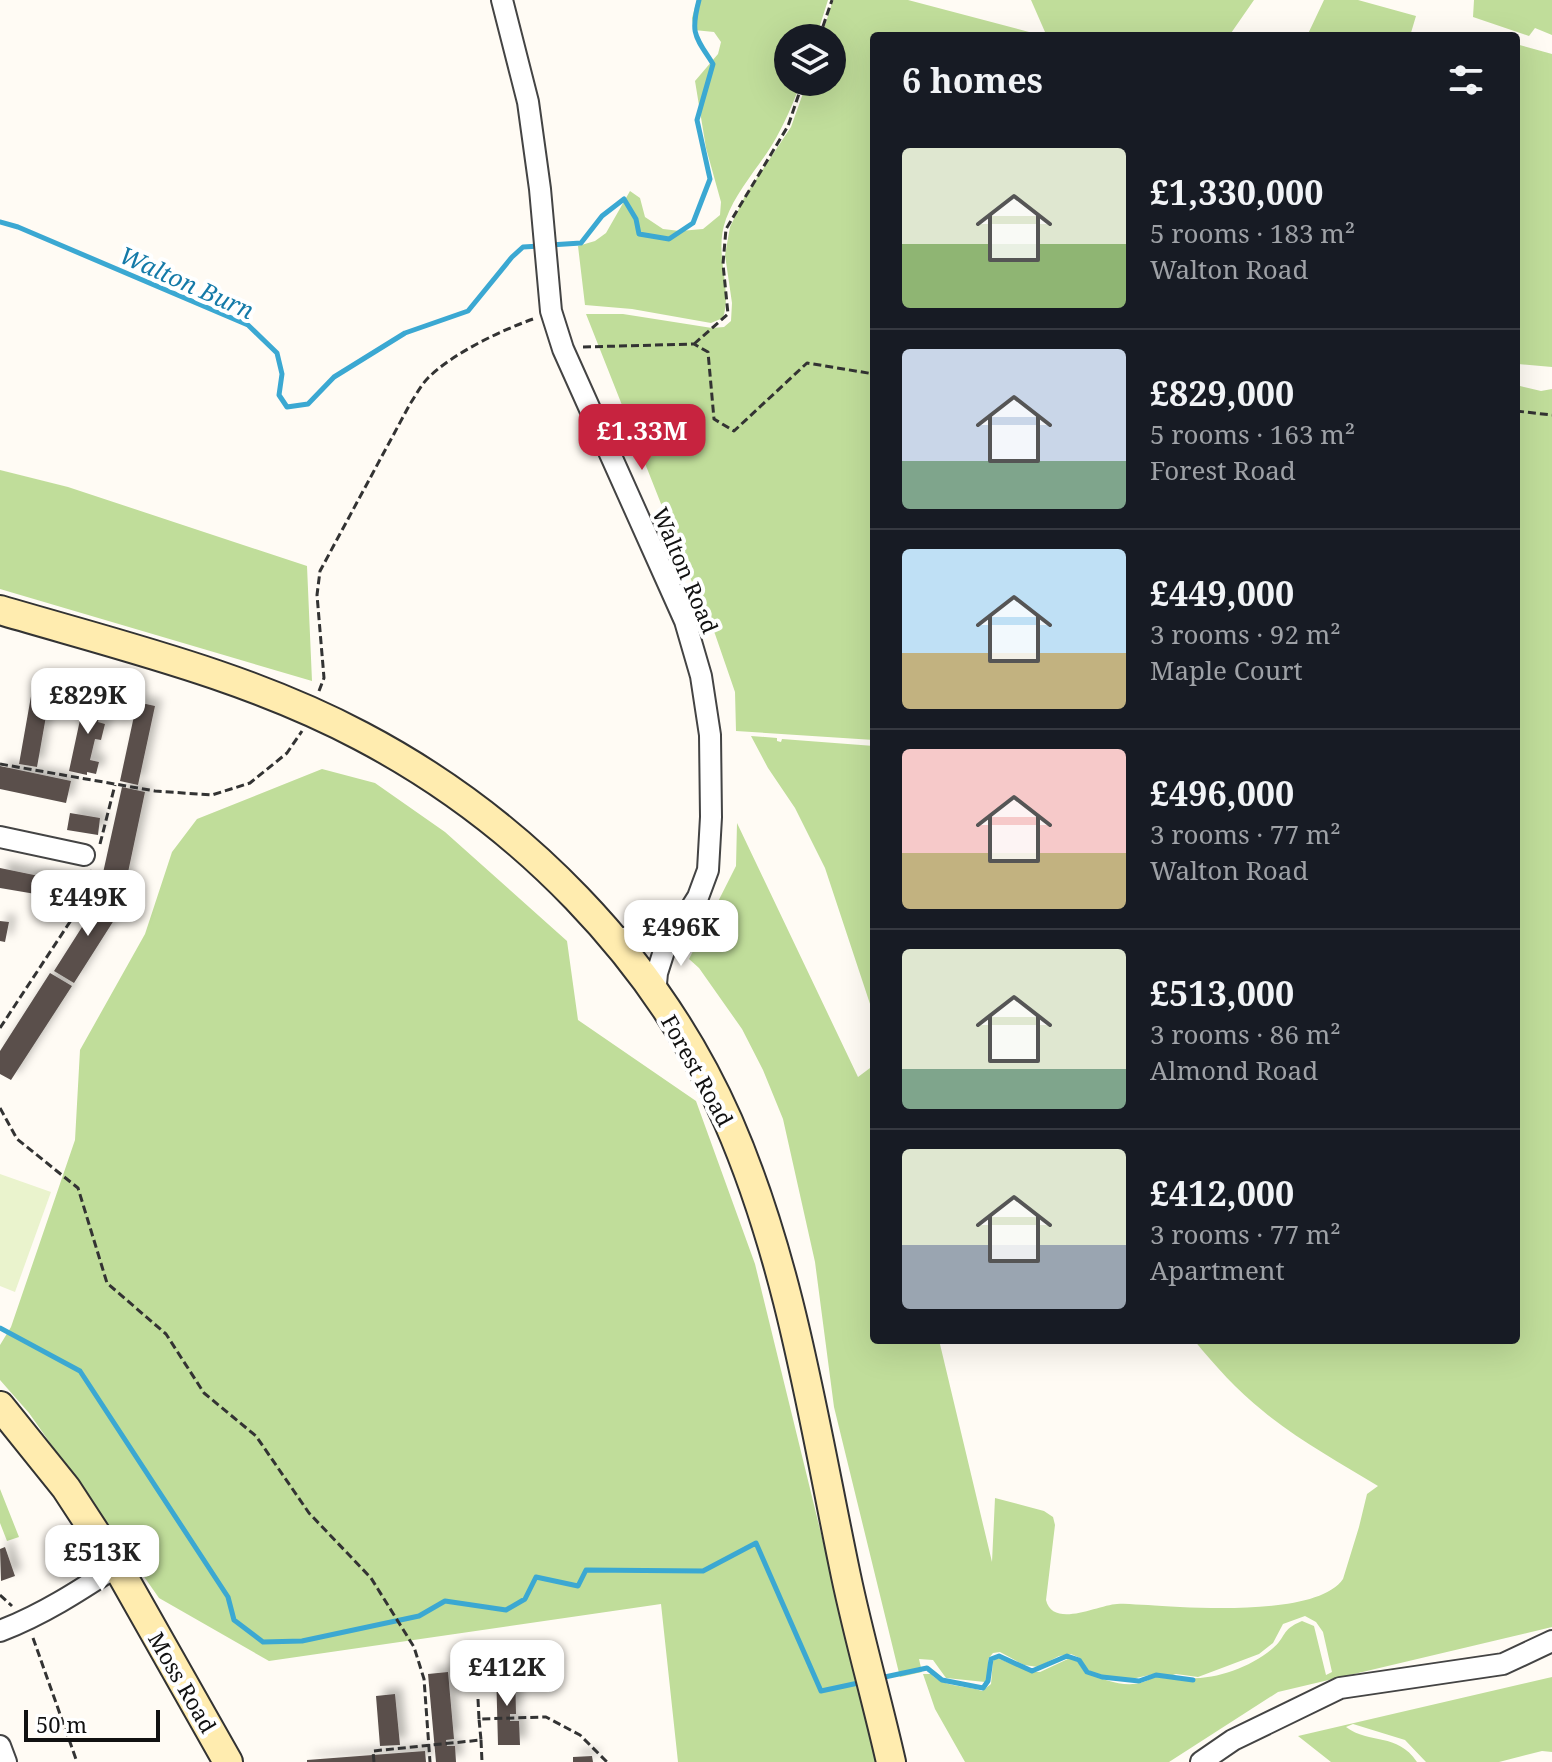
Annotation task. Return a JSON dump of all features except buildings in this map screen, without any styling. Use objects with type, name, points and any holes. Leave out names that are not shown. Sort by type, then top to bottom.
[{"type":"street","name":"Walton Road","points":[[502,0],[528,102],[540,189],[551,311],[563,349],[685,621],[701,676],[710,735],[708,870],[698,897],[660,961],[655,995]]},
{"type":"street","name":"Forest Road","points":[[0,610],[238,682],[359,735],[423,771],[497,825],[561,882],[612,939],[681,1032],[712,1088],[759,1207],[798,1349],[847,1579],[891,1762]]},
{"type":"street","points":[[0,837],[91,860]]},
{"type":"street","points":[[612,939],[677,930]]},
{"type":"street","name":"Moss Road","points":[[0,1406],[66,1488],[117,1566],[228,1762]]},
{"type":"street","points":[[0,1631],[27,1621],[117,1566]]},
{"type":"street","points":[[1201,1762],[1233,1740],[1340,1688],[1503,1664],[1552,1641]]},
{"type":"street","points":[[0,1746],[6,1762]]},
{"type":"path","points":[[824,24],[832,0]]},
{"type":"path","points":[[694,344],[728,314],[723,264],[726,229],[788,126],[798,96]]},
{"type":"path","points":[[319,691],[324,678],[317,595],[320,571],[410,404],[426,380],[443,366],[509,327],[551,311]]},
{"type":"path","points":[[563,349],[694,344],[708,352],[714,419],[734,431],[807,363],[870,373]]},
{"type":"path","points":[[1520,411],[1552,415]]},
{"type":"path","points":[[0,764],[155,791],[212,795],[250,783],[287,753],[302,731]]},
{"type":"path","points":[[0,1028],[85,899],[91,860],[115,784]]},
{"type":"path","points":[[0,1108],[17,1139],[78,1188],[107,1283],[166,1334],[204,1393],[256,1436],[309,1513],[371,1578],[414,1647],[424,1679],[430,1762]]},
{"type":"path","points":[[27,1621],[77,1762]]},
{"type":"path","points":[[478,1699],[482,1762]]},
{"type":"path","points":[[479,1719],[546,1717],[580,1735],[607,1762]]},
{"type":"path","points":[[374,1762],[373,1751],[481,1740]]},
{"type":"green space","points":[[697,0],[828,0],[820,24],[774,24],[774,96],[795,96],[776,137],[726,219],[721,245],[726,294],[723,318],[711,323],[632,309],[585,305],[578,246],[595,241],[606,233],[630,191],[640,198],[645,217],[663,229],[703,229],[720,215],[721,202],[706,148],[695,81],[718,54],[721,42],[714,32],[694,30],[692,18]]},
{"type":"green space","points":[[833,0],[908,0],[1029,32],[870,32],[870,740],[736,731],[735,692],[715,634],[586,314],[623,314],[712,328],[724,327],[731,321],[732,303],[725,255],[730,227],[745,196],[791,127],[802,96],[846,96],[846,24],[825,24]]},
{"type":"green space","points":[[1031,0],[1254,0],[1232,32],[1045,32]]},
{"type":"green space","points":[[1324,0],[1358,0],[1416,16],[1411,32],[1309,32]]},
{"type":"green space","points":[[1474,0],[1552,0],[1552,35],[1535,28],[1529,36],[1473,17]]},
{"type":"green space","points":[[1520,45],[1552,54],[1552,367],[1520,364]]},
{"type":"green space","points":[[1520,386],[1541,391],[1552,389],[1552,1627],[1278,1692],[1169,1762],[965,1762],[935,1709],[923,1674],[931,1674],[949,1684],[982,1691],[991,1684],[993,1661],[997,1658],[1032,1672],[1040,1672],[1070,1658],[1077,1661],[1085,1673],[1121,1684],[1147,1681],[1155,1676],[1165,1678],[1203,1678],[1251,1663],[1277,1645],[1290,1627],[1302,1621],[1314,1626],[1326,1675],[1332,1672],[1323,1632],[1316,1622],[1305,1616],[1283,1624],[1273,1643],[1259,1654],[1198,1677],[1176,1674],[1166,1677],[1158,1673],[1132,1679],[1098,1675],[1087,1670],[1080,1658],[1071,1654],[1059,1656],[1038,1667],[1024,1665],[1000,1652],[993,1653],[988,1659],[989,1675],[985,1682],[946,1678],[933,1660],[919,1659],[922,1672],[900,1677],[834,1407],[815,1262],[783,1119],[742,1029],[699,968],[689,959],[736,866],[737,823],[858,1077],[870,1068],[870,1344],[940,1344],[992,1562],[995,1498],[1044,1511],[1053,1517],[1055,1525],[1046,1600],[1050,1609],[1067,1614],[1121,1604],[1193,1608],[1281,1605],[1308,1600],[1329,1591],[1343,1579],[1367,1494],[1378,1486],[1276,1422],[1227,1377],[1198,1344],[1520,1344]]},
{"type":"green space","points":[[0,470],[68,487],[307,566],[312,681],[0,589]]},
{"type":"green space","points":[[751,736],[777,738],[781,742],[782,739],[870,746],[870,1004],[825,868],[795,808]]},
{"type":"green space","points":[[322,769],[375,783],[445,832],[567,941],[578,1020],[696,1101],[755,1264],[877,1762],[678,1762],[661,1604],[269,1661],[159,1598],[29,1413],[0,1380],[0,1345],[11,1327],[75,1140],[80,1050],[145,934],[172,852],[197,819]]},
{"type":"green space","points":[[0,1174],[51,1192],[15,1292],[0,1286]]},
{"type":"green space","points":[[0,1489],[19,1537],[7,1541],[0,1523]]},
{"type":"green space","points":[[1552,1677],[1552,1752],[1542,1751],[1499,1762],[1426,1762],[1405,1740],[1353,1724],[1346,1727],[1364,1736],[1401,1746],[1417,1762],[1331,1762],[1298,1736]]},
{"type":"waterway","name":"Walton Burn","points":[[550,245],[581,243],[602,216],[624,199],[636,219],[639,234],[669,239],[693,223],[710,179],[697,120],[713,64],[696,34],[699,0]]},
{"type":"waterway","name":"Walton Burn","points":[[0,222],[248,325],[277,353],[282,374],[279,395],[287,407],[308,404],[334,377],[405,333],[468,311],[523,247],[540,246]]},
{"type":"waterway","points":[[0,1328],[80,1371],[228,1597],[234,1620],[263,1642],[302,1641],[419,1616],[445,1601],[506,1610],[525,1599],[536,1577],[578,1586],[586,1570],[703,1571],[756,1543],[821,1691],[863,1682]]},
{"type":"waterway","points":[[880,1678],[927,1668],[942,1680],[983,1688],[988,1681],[991,1659],[999,1656],[1032,1671],[1067,1656],[1079,1660],[1087,1672],[1102,1677],[1139,1681],[1156,1675],[1193,1680]]}]
